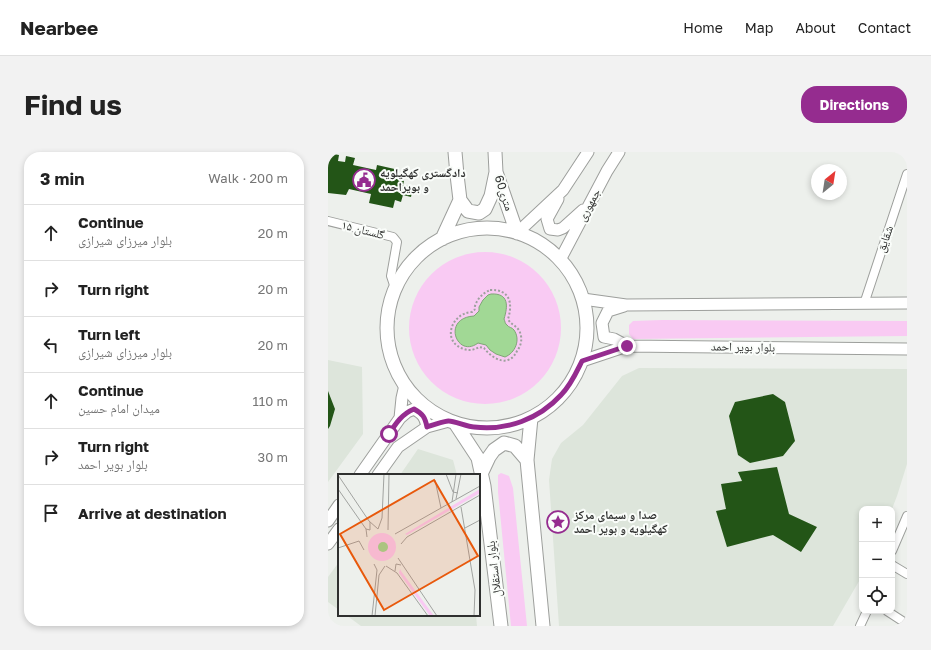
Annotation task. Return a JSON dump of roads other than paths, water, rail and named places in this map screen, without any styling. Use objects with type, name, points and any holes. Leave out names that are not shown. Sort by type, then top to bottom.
[{"type":"main road","points":[[455,152],[460,200],[468,211],[479,213],[485,209],[491,196],[496,172]]},
{"type":"main road","name":"60متری","points":[[495,152],[496,172],[517,233]]},
{"type":"main road","points":[[588,152],[563,190],[547,219],[550,229],[558,230],[564,228],[588,206]]},
{"type":"main road","name":"جمهوری","points":[[560,260],[607,171],[619,152]]},
{"type":"main road","points":[[517,233],[563,190]]},
{"type":"main road","points":[[442,239],[460,200]]},
{"type":"main road","points":[[479,228],[498,229],[517,233],[533,239],[547,248],[560,260],[577,285],[586,314],[586,346],[582,361],[574,379],[562,394],[548,408],[531,418],[513,425],[494,428],[474,427],[452,422],[438,416],[424,406],[405,385],[396,370],[390,355],[387,338],[388,310],[395,288],[403,273],[414,260],[427,248],[442,239],[460,232],[479,228]]},
{"type":"main road","points":[[582,299],[626,305],[907,304]]},
{"type":"main road","points":[[626,305],[608,311],[602,323],[604,337],[627,346]]},
{"type":"main road","name":"بلوار بویر احمد","points":[[582,361],[627,346],[907,349]]},
{"type":"main road","points":[[400,418],[405,385]]},
{"type":"main road","points":[[361,474],[400,418],[407,412],[414,409],[421,413],[426,420],[427,427]]},
{"type":"main road","points":[[531,418],[528,460],[543,626]]},
{"type":"main road","points":[[379,474],[398,447],[427,427],[452,422]]},
{"type":"main road","name":"بلوار استقلال","points":[[452,422],[478,458],[484,486],[501,626]]},
{"type":"main road","points":[[481,474],[494,450],[504,443],[516,446],[528,460]]},
{"type":"main road","points":[[328,521],[338,506]]},
{"type":"main road","points":[[328,544],[338,530]]},
{"type":"street","name":"شقایق","points":[[864,304],[907,174]]},
{"type":"street","name":"گلستان ۱۵","points":[[328,222],[393,237],[397,242],[391,276],[395,288]]},
{"type":"street","points":[[895,545],[907,518]]},
{"type":"street","points":[[895,567],[907,574]]},
{"type":"street","points":[[860,626],[865,614]]},
{"type":"street","points":[[892,614],[907,624]]},
{"type":"place","name":"دادگستری کهگیلویه و بویراحمد","points":[[364,180]]},
{"type":"place","name":"صدا و سیمای مرکز کهگیلویه و بویر احمد","points":[[558,522]]}]
